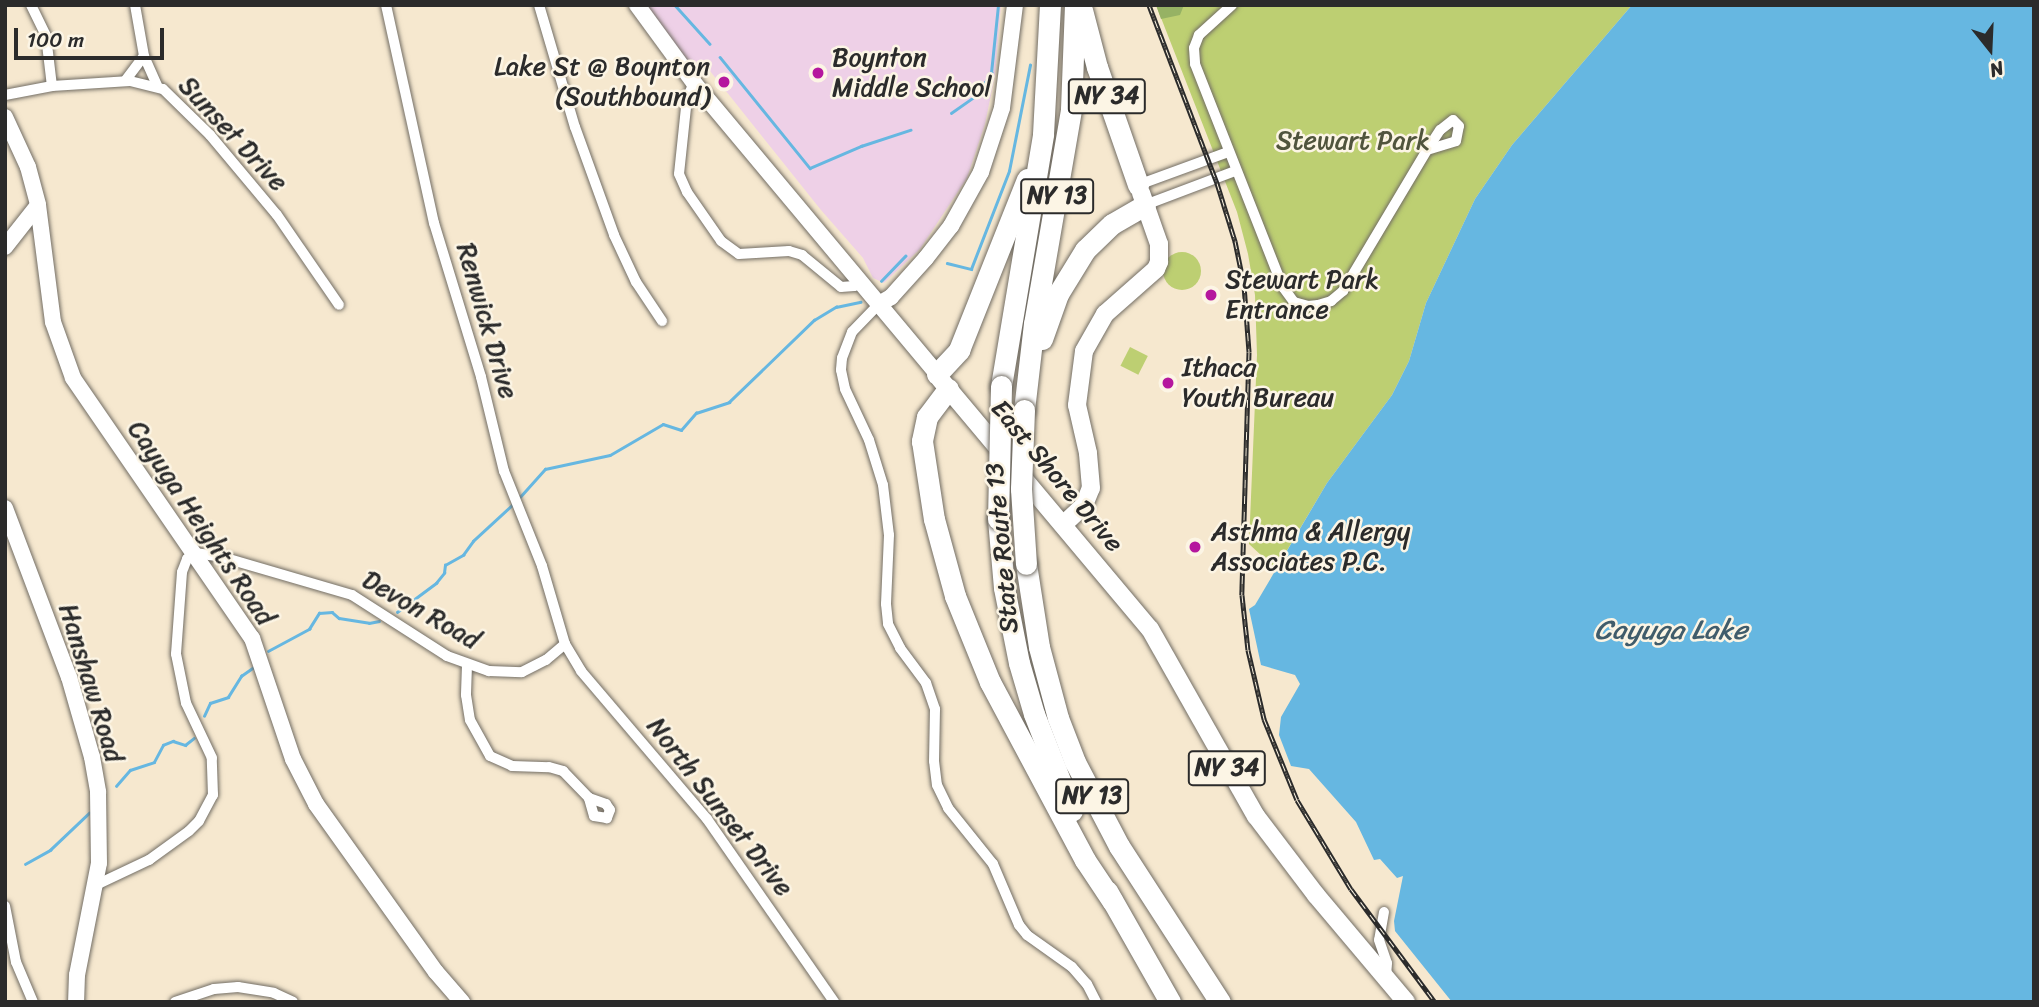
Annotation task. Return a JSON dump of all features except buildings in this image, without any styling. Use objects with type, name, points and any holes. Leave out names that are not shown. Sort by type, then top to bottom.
[{"type":"highway","name":"State Route 13","points":[[1050,5],[1048,85],[1043,134],[1002,386],[998,519],[1004,588],[1034,714],[1113,902],[1170,1002]]},
{"type":"highway","name":"State Route 13","points":[[1075,5],[1071,109],[1024,410],[1021,489],[1026,564],[1044,669],[1075,762],[1119,846],[1220,1002]]},
{"type":"highway","name":"NY 34","points":[[1081,5],[1097,67],[1138,184]]},
{"type":"highway","name":"NY 34","points":[[942,381],[959,350],[1007,233],[1043,134]]},
{"type":"highway","points":[[1027,385],[1049,318],[1075,263],[1112,224],[1145,205]]},
{"type":"highway","points":[[942,381],[927,417],[922,441],[934,519],[955,596],[990,682],[1084,860],[1113,902]]},
{"type":"main road","name":"NY 34","points":[[1065,523],[1084,505],[1091,488],[1089,460],[1077,405],[1084,351],[1105,314],[1156,269],[1160,253],[1138,184]]},
{"type":"main road","name":"East Shore Drive","points":[[942,381],[1065,523],[1164,650],[1256,816],[1284,856],[1406,1002]]},
{"type":"street","points":[[31,5],[46,36],[52,86]]},
{"type":"street","points":[[135,5],[144,55],[157,85]]},
{"type":"street","name":"Renwick Drive","points":[[386,5],[407,93],[425,189],[510,487],[542,566],[565,644]]},
{"type":"street","points":[[539,5],[575,127],[614,235],[636,282],[662,321]]},
{"type":"street","name":"East Shore Drive","points":[[637,5],[694,83],[942,381]]},
{"type":"street","points":[[1015,5],[1002,108],[981,172],[951,226],[926,258],[891,297],[878,304],[852,332],[842,358],[841,370],[845,389],[869,440],[883,485],[889,527],[886,604],[888,624],[900,648],[926,682],[936,709],[934,761],[937,785],[948,808],[993,864],[1018,925],[1027,935],[1072,967],[1096,1002]]},
{"type":"street","points":[[1231,5],[1204,29],[1194,48],[1195,64],[1283,287],[1294,302],[1308,306],[1331,301],[1343,291],[1427,150]]},
{"type":"street","points":[[125,81],[144,55]]},
{"type":"street","name":"Sunset Drive","points":[[5,94],[52,86],[125,81],[157,85],[187,110],[289,229],[339,305]]},
{"type":"street","points":[[694,83],[687,98],[679,174],[687,192],[722,241],[739,254],[789,251],[802,255],[841,287],[854,286],[860,282]]},
{"type":"street","name":"Cayuga Heights Road","points":[[5,117],[28,167],[38,205],[53,322],[64,360],[87,399],[252,638],[293,759],[316,804],[436,972],[462,1002]]},
{"type":"street","points":[[1138,184],[1228,152]]},
{"type":"street","points":[[1145,205],[1235,171]]},
{"type":"street","points":[[5,247],[38,205]]},
{"type":"street","name":"Hanshaw Road","points":[[5,508],[69,677],[92,757],[100,827],[96,885],[79,965],[76,1002]]},
{"type":"street","points":[[96,885],[149,860],[189,831],[207,808],[212,794],[212,758],[186,703],[176,654],[181,572],[187,559],[195,553]]},
{"type":"street","name":"Devon Road","points":[[195,553],[222,557],[352,595],[424,643],[467,665],[503,674],[522,672],[545,660],[565,644]]},
{"type":"street","name":"North Sunset Drive","points":[[565,644],[581,671],[707,819],[834,1002]]},
{"type":"street","points":[[467,665],[466,695],[470,720],[490,756],[512,766],[557,767],[589,797]]},
{"type":"street","points":[[5,906],[16,961],[33,1002]]},
{"type":"street","points":[[1384,912],[1380,940],[1387,963],[1386,979]]},
{"type":"street","points":[[175,1002],[214,989],[238,986],[274,993],[293,1002]]},
{"type":"shaded area","points":[[647,5],[1001,5],[995,75],[985,124],[967,178],[920,249],[884,283],[873,278],[863,258],[821,210],[702,61],[695,69],[687,61]]},
{"type":"green space","name":"Stewart Park","points":[[1156,5],[1632,5],[1512,145],[1475,199],[1426,303],[1409,361],[1392,395],[1327,483],[1276,569],[1249,544],[1257,355],[1255,295],[1248,254],[1237,212]]},
{"type":"green space","points":[[1156,5],[1184,5],[1180,15],[1161,19]]},
{"type":"green space","points":[[1182,252],[1195,258],[1201,271],[1195,284],[1182,290],[1169,284],[1163,271],[1169,258]]},
{"type":"green space","points":[[1130,347],[1148,356],[1138,375],[1120,366]]},
{"type":"water","name":"Cayuga Lake","points":[[1632,5],[2034,5],[2034,1002],[1452,1002],[1395,931],[1394,921],[1403,876],[1397,878],[1380,859],[1374,860],[1356,822],[1309,769],[1291,766],[1279,735],[1281,717],[1300,684],[1295,675],[1261,665],[1249,609],[1255,605],[1327,483],[1392,395],[1409,361],[1426,303],[1475,199],[1512,145]]},
{"type":"waterway","points":[[675,5],[710,44]]},
{"type":"waterway","points":[[980,96],[979,91],[991,73],[998,5]]},
{"type":"waterway","points":[[720,57],[810,168],[861,146],[910,130]]},
{"type":"waterway","points":[[947,263],[971,269],[1009,171],[1030,65]]},
{"type":"waterway","points":[[951,113],[974,97],[987,93]]},
{"type":"waterway","points":[[881,281],[905,256]]},
{"type":"waterway","points":[[519,498],[545,469],[610,455],[663,424],[681,430],[696,413],[729,402],[814,320],[836,307],[860,302]]},
{"type":"waterway","points":[[397,612],[436,583],[444,573],[445,565],[463,555],[473,541],[512,505]]},
{"type":"waterway","points":[[268,651],[309,629],[319,613],[332,612],[339,618],[369,623],[379,621]]},
{"type":"waterway","points":[[204,716],[210,703],[228,697],[241,676],[254,667]]},
{"type":"waterway","points":[[116,786],[130,770],[154,762],[163,745],[173,741],[185,745],[194,738]]},
{"type":"waterway","points":[[25,864],[50,850],[89,813]]},
{"type":"railway","points":[[1149,5],[1217,183],[1235,241],[1244,285],[1249,352],[1242,595],[1248,650],[1264,719],[1297,800],[1351,889],[1435,1002]]},
{"type":"place","name":"Boynton Middle School","points":[[818,73]]},
{"type":"place","name":"Lake St @ Boynton (Southbound)","points":[[724,82]]},
{"type":"place","name":"Stewart Park Entrance","points":[[1211,295]]},
{"type":"place","name":"Ithaca Youth Bureau","points":[[1168,383]]},
{"type":"place","name":"Asthma & Allergy Associates P.C.","points":[[1195,547]]}]
